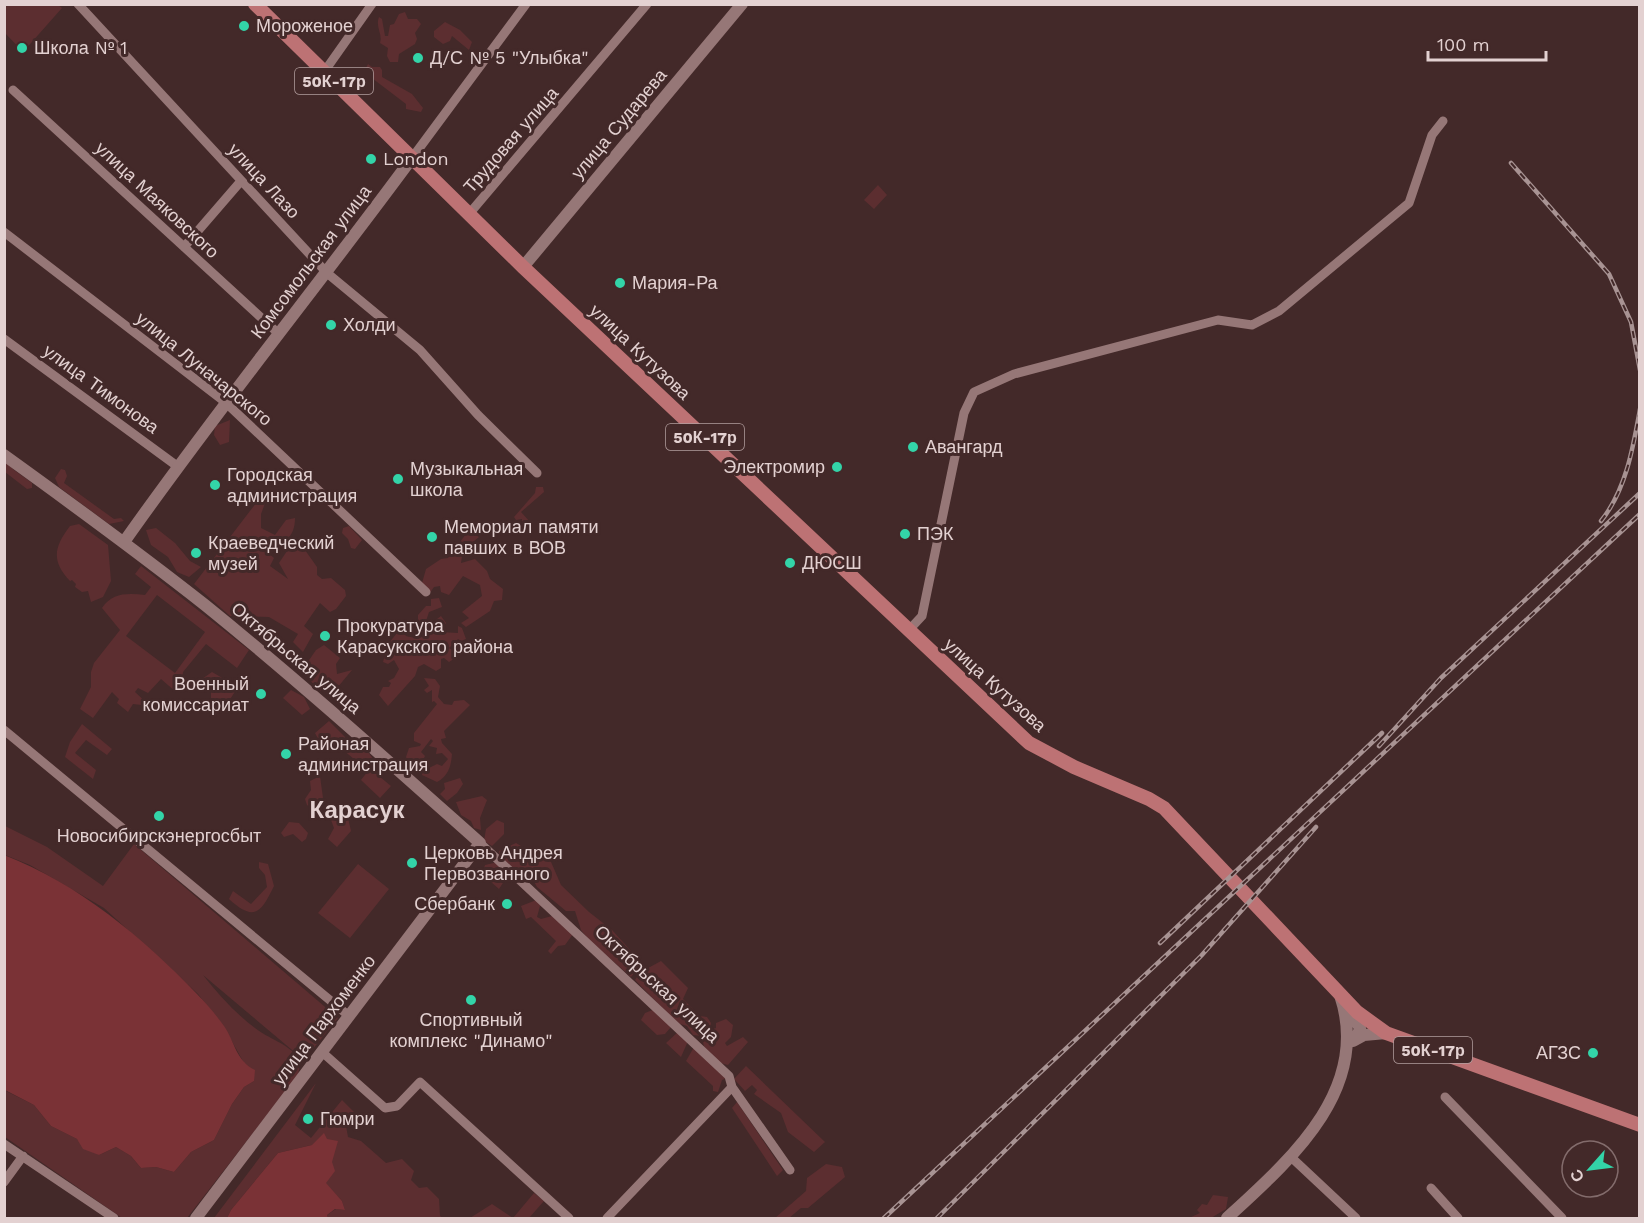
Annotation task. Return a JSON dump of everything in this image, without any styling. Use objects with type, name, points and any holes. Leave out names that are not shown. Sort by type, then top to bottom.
[{"type":"main road","name":"улица Кутузова","points":[[255,4],[523,267],[1029,743],[1065,763],[1149,799],[1177,819],[1340,995]]},
{"type":"main road","name":"50К-17р","points":[[1340,995],[1363,1021],[1386,1033],[1640,1125]]},
{"type":"street","name":"улица Лазо","points":[[78,4],[327,273],[420,350],[478,415],[537,473]]},
{"type":"street","points":[[324,72],[372,4]]},
{"type":"street","name":"Комсомольская улица","points":[[124,542],[177,466],[327,273],[526,4]]},
{"type":"street","name":"Трудовая улица","points":[[469,214],[647,4]]},
{"type":"street","name":"улица Сударева","points":[[523,267],[742,4]]},
{"type":"street","name":"улица Маяковского","points":[[13,90],[279,334]]},
{"type":"street","points":[[909,630],[922,615],[964,413],[974,392],[1014,374],[1218,320],[1252,325],[1279,311],[1409,203],[1432,135],[1443,121]]},
{"type":"street","points":[[184,247],[241,180]]},
{"type":"street","name":"улица Луначарского","points":[[4,232],[225,402],[426,592]]},
{"type":"street","name":"улица Тимонова","points":[[4,339],[177,466]]},
{"type":"street","name":"Октябрьская улица","points":[[4,455],[124,542],[286,673],[480,843],[729,1076],[732,1087],[790,1170]]},
{"type":"street","points":[[4,730],[349,1017]]},
{"type":"street","name":"улица Пархоменко","points":[[196,1218],[480,843]]},
{"type":"street","points":[[1340,995],[1353,1035]]},
{"type":"street","points":[[1227,1218],[1292,1158],[1315,1128],[1331,1099],[1353,1035],[1352,1023],[1363,1021]]},
{"type":"street","points":[[1353,1035],[1386,1033]]},
{"type":"street","points":[[322,1052],[385,1108],[397,1106],[420,1082],[569,1218]]},
{"type":"street","points":[[607,1218],[732,1087]]},
{"type":"street","points":[[1445,1097],[1562,1218]]},
{"type":"street","points":[[4,1143],[114,1218]]},
{"type":"street","points":[[4,1182],[23,1156]]},
{"type":"street","points":[[1292,1158],[1356,1218]]},
{"type":"street","points":[[1431,1188],[1458,1218]]},
{"type":"shaded area","points":[[4,5],[58,5],[62,8],[23,52],[5,33]]},
{"type":"shaded area","points":[[405,12],[408,19],[417,19],[421,24],[415,33],[417,39],[415,44],[399,54],[398,62],[390,62],[387,56],[388,48],[380,43],[379,17],[382,19],[385,36],[388,36],[390,25],[394,24],[399,14]]},
{"type":"shaded area","points":[[445,22],[460,30],[472,42],[469,50],[452,36],[450,41],[443,44],[434,37],[434,31]]},
{"type":"shaded area","points":[[368,64],[372,67],[380,67],[382,77],[412,94],[423,108],[421,112],[406,109],[406,104],[364,72]]},
{"type":"shaded area","points":[[878,185],[887,195],[874,209],[864,200]]},
{"type":"shaded area","points":[[230,420],[229,442],[220,445],[214,435],[215,426]]},
{"type":"shaded area","points":[[4,460],[32,483],[32,488],[27,489],[5,472]]},
{"type":"shaded area","points":[[61,469],[65,470],[67,476],[64,483],[114,519],[121,518],[124,521],[109,524],[59,487],[55,478]]},
{"type":"shaded area","points":[[536,487],[543,487],[544,492],[521,512],[531,523],[522,527],[522,519],[516,520],[514,517],[535,493]]},
{"type":"shaded area","points":[[263,494],[267,498],[261,514],[261,528],[275,535],[286,520],[295,518],[293,531],[287,540],[267,552],[274,558],[270,566],[288,579],[279,563],[289,548],[301,537],[310,545],[305,550],[317,567],[317,575],[322,579],[331,578],[345,590],[346,596],[336,609],[330,612],[320,603],[304,626],[313,634],[303,652],[293,642],[298,634],[269,617],[230,616],[194,584]]},
{"type":"shaded area","points":[[79,524],[108,545],[111,581],[103,597],[91,602],[88,591],[82,592],[75,587],[76,584],[64,574],[57,560],[58,547],[65,534],[70,526]]},
{"type":"shaded area","points":[[349,526],[362,540],[355,549],[351,548],[348,539],[342,533],[343,528]]},
{"type":"shaded area","points":[[156,528],[175,543],[190,561],[201,567],[189,577],[177,572],[168,557],[151,545],[146,530]]},
{"type":"shaded area","points":[[469,530],[479,537],[463,550],[461,563],[475,559],[487,571],[490,579],[503,589],[502,600],[494,601],[490,611],[466,627],[461,623],[469,618],[462,612],[482,596],[480,585],[463,576],[449,595],[441,592],[440,586],[434,587],[429,594],[422,583],[426,569],[441,559],[448,558]]},
{"type":"shaded area","points":[[141,566],[249,650],[237,668],[206,644],[183,672],[181,688],[176,692],[161,679],[148,693],[138,688],[135,692],[150,706],[133,704],[128,712],[117,703],[119,699],[112,692],[93,718],[80,709],[91,687],[91,672],[94,663],[120,630],[102,608],[116,596],[145,595],[151,587],[135,574]],"holes":[[[157,595],[205,632],[175,673],[126,636]]]},
{"type":"shaded area","points":[[439,598],[442,607],[429,612],[425,624],[418,622],[418,615],[426,606],[431,606],[431,599]]},
{"type":"shaded area","points":[[441,616],[446,623],[440,632],[458,633],[458,626],[462,628],[466,639],[461,641],[458,639],[449,648],[460,655],[449,662],[444,658],[441,659],[441,668],[436,671],[424,664],[418,667],[415,676],[388,706],[379,695],[383,687],[389,687],[391,683],[388,681],[394,678],[399,669],[394,660],[388,664],[383,662],[385,655],[392,652],[389,643],[401,628],[406,636],[420,638],[427,635],[433,622]]},
{"type":"shaded area","points":[[324,645],[340,658],[336,664],[337,674],[352,670],[337,688],[330,682],[321,691],[301,672],[316,650]]},
{"type":"shaded area","points":[[212,672],[238,687],[223,710],[211,699],[211,690],[199,681]]},
{"type":"shaded area","points":[[424,678],[435,679],[440,686],[438,697],[444,704],[452,705],[454,701],[464,700],[470,705],[444,731],[446,738],[441,739],[442,743],[452,754],[452,759],[446,774],[437,782],[422,775],[423,771],[437,764],[442,766],[448,759],[442,753],[436,754],[437,748],[429,746],[433,741],[431,739],[421,752],[425,756],[419,768],[410,766],[406,757],[409,748],[420,746],[421,744],[414,741],[414,733],[437,704],[432,702],[432,690],[427,693],[424,690],[429,686]]},
{"type":"shaded area","points":[[291,690],[304,697],[310,709],[302,715],[283,698]]},
{"type":"shaded area","points":[[329,721],[348,740],[363,745],[376,763],[374,772],[391,786],[380,798],[361,780],[368,771],[335,743],[329,750],[322,746],[315,733]]},
{"type":"shaded area","points":[[82,724],[112,749],[107,755],[86,740],[75,753],[96,770],[93,779],[65,757],[70,742]]},
{"type":"shaded area","points":[[320,776],[323,798],[312,809],[307,805],[305,799],[311,790],[310,781]]},
{"type":"shaded area","points":[[460,778],[463,784],[447,801],[440,794],[445,789],[444,783]]},
{"type":"shaded area","points":[[482,796],[487,800],[480,818],[481,830],[474,828],[471,821],[461,815],[456,802]]},
{"type":"shaded area","points":[[341,814],[348,818],[351,831],[337,847],[328,839],[334,828],[331,820]]},
{"type":"shaded area","points":[[497,820],[504,823],[504,834],[492,846],[484,841],[486,829]]},
{"type":"shaded area","points":[[289,822],[299,823],[308,833],[306,839],[302,842],[293,834],[284,837],[281,833]]},
{"type":"shaded area","points":[[5,826],[47,847],[103,886],[134,844],[338,1018],[304,1060],[203,975],[227,1003],[248,1022],[293,1052],[298,1059],[299,1066],[298,1075],[187,1218],[122,1218],[5,1137],[4,1090],[34,1105],[51,1126],[77,1139],[99,1155],[116,1147],[131,1156],[141,1168],[156,1167],[174,1172],[191,1152],[214,1140],[232,1104],[244,1087],[254,1081],[224,1027],[198,994],[104,908],[30,865],[5,855]]},
{"type":"shaded area","points":[[516,843],[521,846],[526,862],[537,864],[539,856],[548,855],[561,885],[612,930],[642,963],[631,977],[589,940],[581,930],[575,911],[566,911],[537,887],[531,876],[512,867],[499,856],[499,851]]},
{"type":"shaded area","points":[[4,855],[58,881],[84,897],[132,933],[204,1002],[228,1032],[244,1062],[255,1070],[254,1081],[244,1087],[232,1104],[214,1140],[191,1152],[174,1172],[156,1167],[141,1168],[131,1156],[116,1147],[99,1155],[83,1149],[77,1139],[51,1126],[34,1105],[5,1090]]},
{"type":"shaded area","points":[[259,862],[268,864],[274,886],[261,908],[251,912],[229,899],[233,891],[251,904],[267,887],[265,875],[259,868]]},
{"type":"shaded area","points":[[498,862],[508,875],[499,889],[482,874],[485,865]]},
{"type":"shaded area","points":[[358,864],[389,889],[350,938],[318,913]]},
{"type":"shaded area","points":[[539,899],[548,907],[540,906],[537,917],[541,919],[552,916],[573,934],[565,945],[558,946],[551,954],[548,951],[556,941],[531,917],[526,919],[521,906]]},
{"type":"shaded area","points":[[661,961],[688,988],[683,999],[700,1016],[707,1017],[711,1023],[710,1030],[716,1028],[716,1023],[726,1019],[733,1025],[731,1037],[725,1043],[727,1046],[743,1037],[748,1042],[728,1065],[709,1056],[702,1036],[693,1035],[687,1026],[677,1023],[635,980],[639,973]]},
{"type":"shaded area","points":[[655,1009],[671,1027],[665,1034],[657,1035],[641,1020],[645,1013]]},
{"type":"shaded area","points":[[679,1031],[689,1039],[681,1057],[666,1043]]},
{"type":"shaded area","points":[[694,1047],[727,1078],[722,1080],[718,1092],[713,1091],[713,1086],[686,1061]]},
{"type":"shaded area","points":[[746,1066],[825,1142],[814,1152],[788,1132],[781,1113],[754,1094],[757,1090],[752,1085],[745,1091],[734,1079]]},
{"type":"shaded area","points":[[316,1083],[295,1125],[311,1138],[342,1100],[354,1112],[346,1126],[348,1137],[361,1141],[386,1163],[402,1159],[414,1171],[411,1180],[419,1188],[427,1187],[439,1199],[440,1216],[443,1218],[328,1218],[327,1215],[336,1209],[345,1210],[342,1201],[325,1183],[312,1145],[278,1153],[227,1218],[214,1218]]},
{"type":"shaded area","points":[[737,1102],[783,1170],[777,1176],[732,1108]]},
{"type":"shaded area","points":[[324,1133],[327,1139],[338,1141],[332,1162],[335,1171],[326,1183],[342,1201],[345,1210],[335,1209],[327,1215],[328,1218],[227,1218],[278,1153],[312,1145]]},
{"type":"shaded area","points":[[826,1164],[842,1167],[845,1177],[808,1208],[801,1208],[789,1218],[775,1218],[806,1191],[807,1178]]},
{"type":"shaded area","points":[[534,1193],[544,1201],[529,1218],[513,1218]]},
{"type":"shaded area","points":[[1213,1195],[1228,1197],[1226,1209],[1211,1218],[1189,1218],[1200,1213],[1197,1210],[1202,1204],[1207,1205]]},
{"type":"shaded area","points":[[492,1204],[513,1218],[470,1218]]},
{"type":"railway","points":[[1511,163],[1609,274],[1631,322],[1640,370]]},
{"type":"railway","points":[[1601,521],[1617,496],[1627,468],[1640,409]]},
{"type":"railway","points":[[1379,746],[1441,678],[1640,493]]},
{"type":"railway","points":[[884,1218],[1640,514]]},
{"type":"railway","points":[[1160,943],[1382,733]]},
{"type":"railway","points":[[937,1218],[1201,956],[1316,827]]},
{"type":"place","name":"Мороженое","points":[[244,26]]},
{"type":"place","name":"Школа № 1","points":[[22,48]]},
{"type":"place","name":"Д/С № 5 \"Улыбка\"","points":[[418,58]]},
{"type":"place","name":"London","points":[[371,159]]},
{"type":"place","name":"Мария-Ра","points":[[620,283]]},
{"type":"place","name":"Холди","points":[[331,325]]},
{"type":"place","name":"Авангард","points":[[913,447]]},
{"type":"place","name":"Электромир","points":[[837,467]]},
{"type":"place","name":"Музыкальная школа","points":[[398,479]]},
{"type":"place","name":"Городская администрация","points":[[215,485]]},
{"type":"place","name":"ПЭК","points":[[905,534]]},
{"type":"place","name":"Мемориал памяти павших в ВОВ","points":[[432,537]]},
{"type":"place","name":"Краеведческий музей","points":[[196,553]]},
{"type":"place","name":"ДЮСШ","points":[[790,563]]},
{"type":"place","name":"Прокуратура Карасукского района","points":[[325,636]]},
{"type":"place","name":"Военный комиссариат","points":[[261,694]]},
{"type":"place","name":"Районая администрация","points":[[286,754]]},
{"type":"place","name":"Новосибирскэнергосбыт","points":[[159,816]]},
{"type":"place","name":"Церковь Андрея Первозванного","points":[[412,863]]},
{"type":"place","name":"Сбербанк","points":[[507,904]]},
{"type":"place","name":"Спортивный комплекс \"Динамо\"","points":[[471,1000]]},
{"type":"place","name":"АГЗС","points":[[1593,1053]]},
{"type":"place","name":"Гюмри","points":[[308,1119]]},
{"type":"district","name":"Карасук","points":[[357,810]]}]
